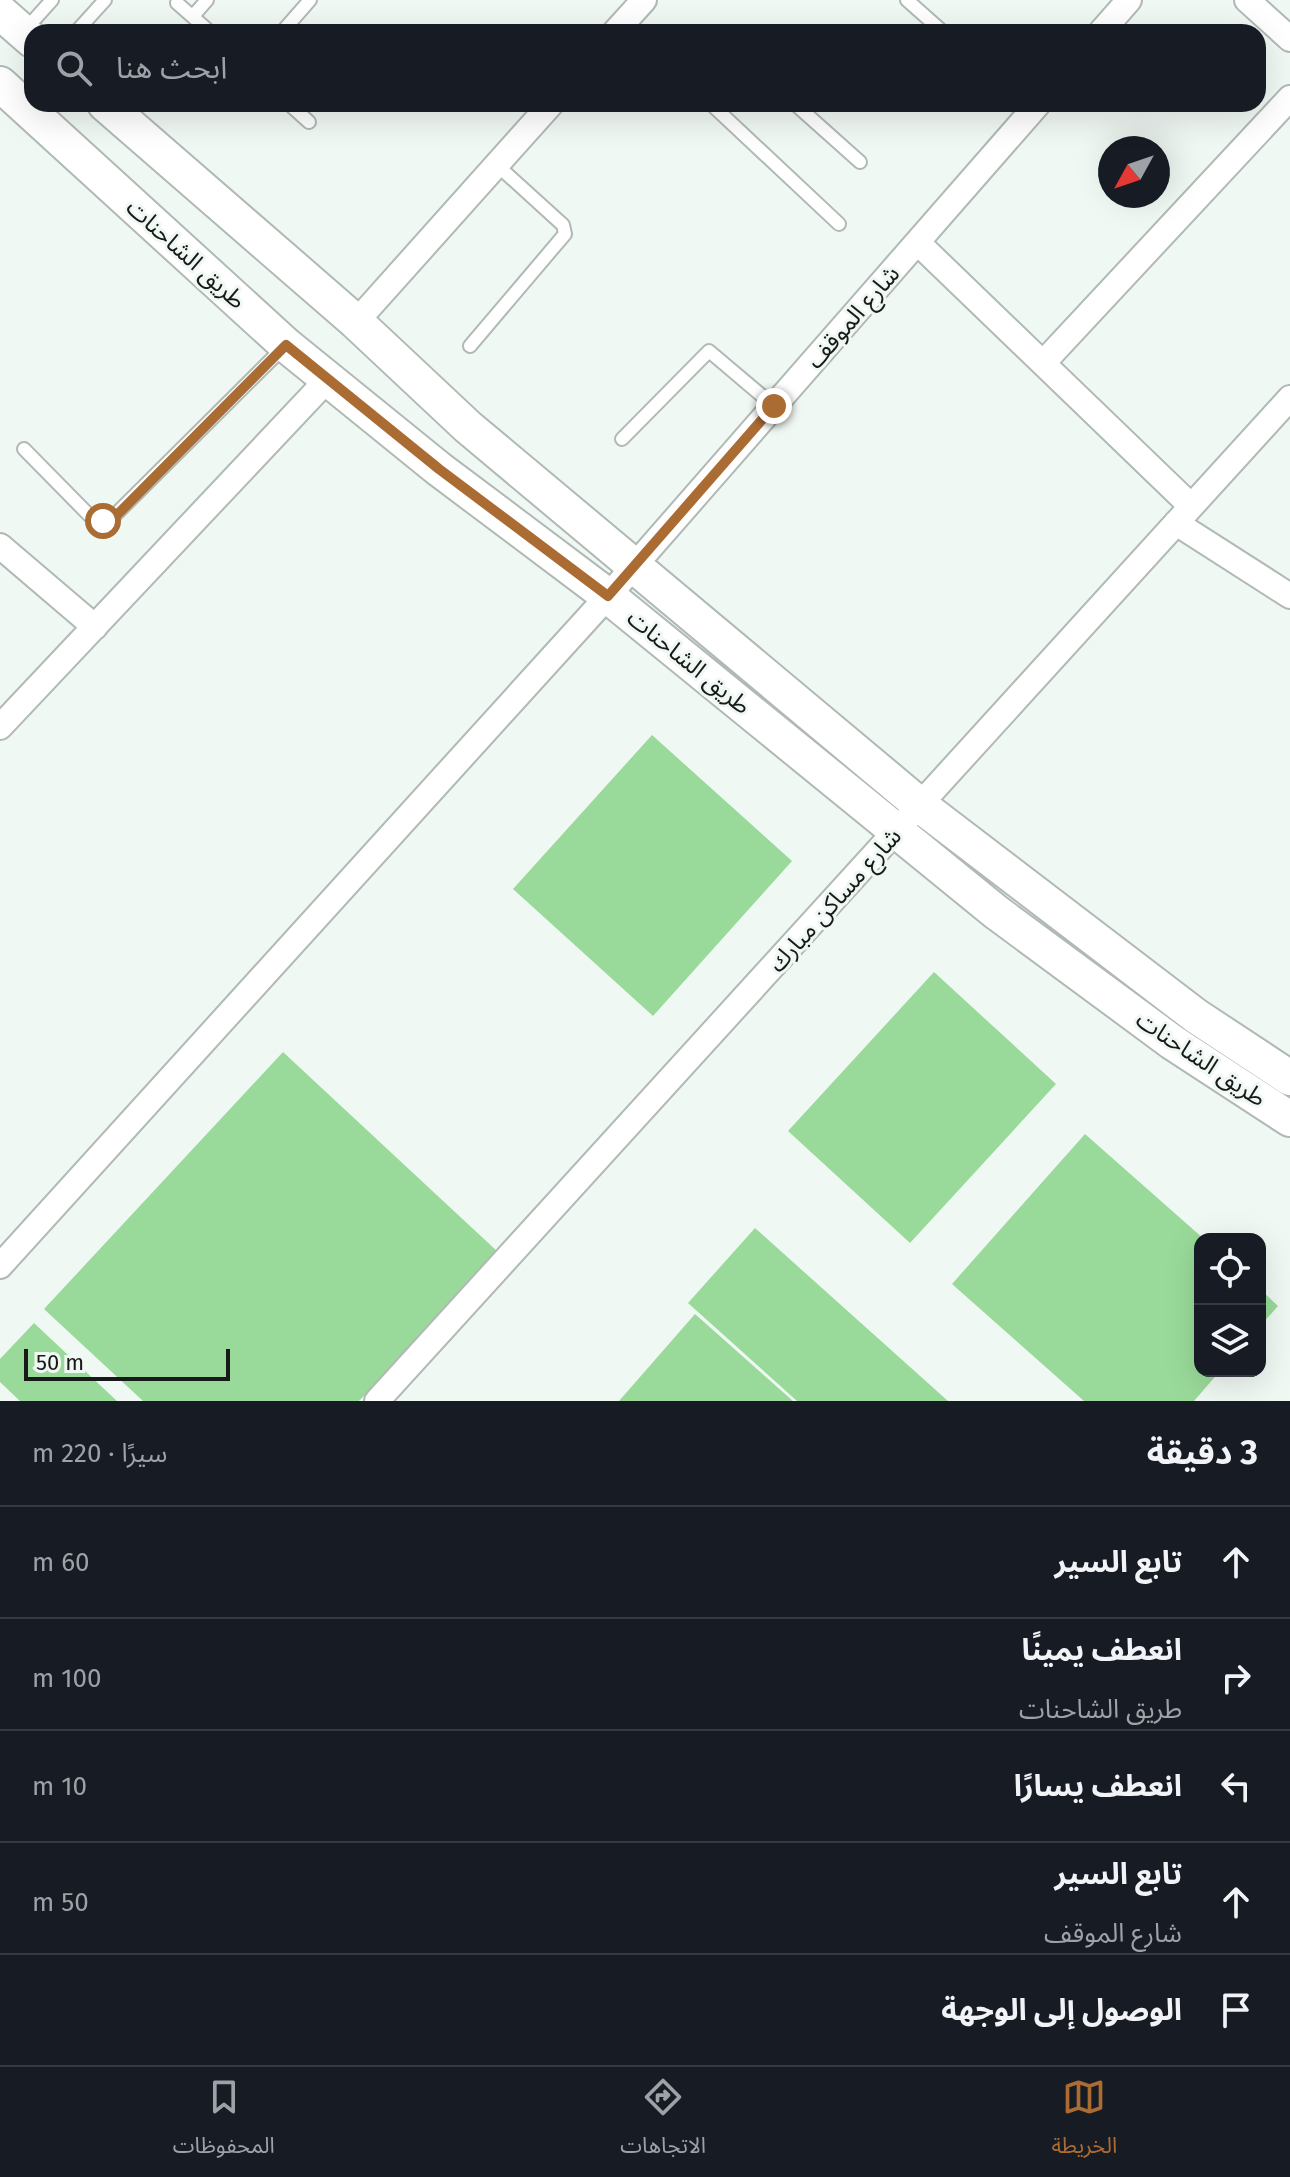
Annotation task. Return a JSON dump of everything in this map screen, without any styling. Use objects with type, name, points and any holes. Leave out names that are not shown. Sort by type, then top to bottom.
[{"type":"main road","name":"طريق الشاحنات","points":[[0,84],[24,106]]},
{"type":"main road","name":"طريق الشاحنات","points":[[31,112],[286,345],[439,469],[910,818],[1290,1078]]},
{"type":"main road","name":"طريق الشاحنات","points":[[114,112],[356,322],[468,427],[635,565],[910,818],[996,912],[1096,988],[1290,1119]]},
{"type":"main road","points":[[367,411],[379,409],[399,393],[403,367]]},
{"type":"main road","points":[[439,469],[438,454],[443,441],[454,431],[468,427]]},
{"type":"street","points":[[628,24],[644,0]]},
{"type":"street","points":[[1108,24],[1129,0]]},
{"type":"street","points":[[1247,0],[1290,39]]},
{"type":"street","points":[[1043,363],[1290,98]]},
{"type":"street","points":[[356,322],[544,112]]},
{"type":"street","name":"شارع الموقف","points":[[0,1266],[608,596],[918,243],[1027,112]]},
{"type":"street","points":[[918,243],[1043,363],[1184,514],[1290,596]]},
{"type":"street","points":[[0,726],[328,379]]},
{"type":"street","name":"شارع مساكن مبارك","points":[[377,1401],[1290,398]]},
{"type":"street","points":[[0,546],[95,627]]},
{"type":"lane","points":[[18,28],[52,0]]},
{"type":"lane","points":[[83,24],[105,0]]},
{"type":"lane","points":[[193,16],[207,0]]},
{"type":"lane","points":[[289,24],[310,0]]},
{"type":"lane","points":[[907,0],[934,24]]},
{"type":"lane","points":[[177,3],[202,24]]},
{"type":"lane","points":[[298,112],[309,122]]},
{"type":"lane","points":[[720,112],[839,224]]},
{"type":"lane","points":[[804,112],[860,162]]},
{"type":"lane","points":[[470,346],[565,234],[563,225],[497,165]]},
{"type":"lane","points":[[24,449],[89,515],[95,519],[111,519],[286,345]]},
{"type":"lane","points":[[622,439],[709,351],[774,406]]},
{"type":"building","points":[[652,735],[792,861],[653,1016],[513,889]]},
{"type":"building","points":[[934,972],[1056,1084],[910,1243],[788,1131]]},
{"type":"building","points":[[283,1052],[498,1252],[359,1401],[143,1401],[44,1309]]},
{"type":"building","points":[[1085,1134],[1197,1233],[1194,1233],[1194,1377],[1215,1377],[1194,1401],[1084,1401],[952,1284]]},
{"type":"building","points":[[755,1228],[948,1401],[797,1401],[688,1303]]},
{"type":"building","points":[[1266,1295],[1278,1306],[1266,1319]]},
{"type":"building","points":[[695,1314],[793,1401],[619,1401]]},
{"type":"building","points":[[34,1323],[117,1401],[20,1401],[0,1382],[0,1359]]},
{"type":"route","points":[[103,521],[117,515],[286,345],[439,469],[608,596],[774,406]]}]
